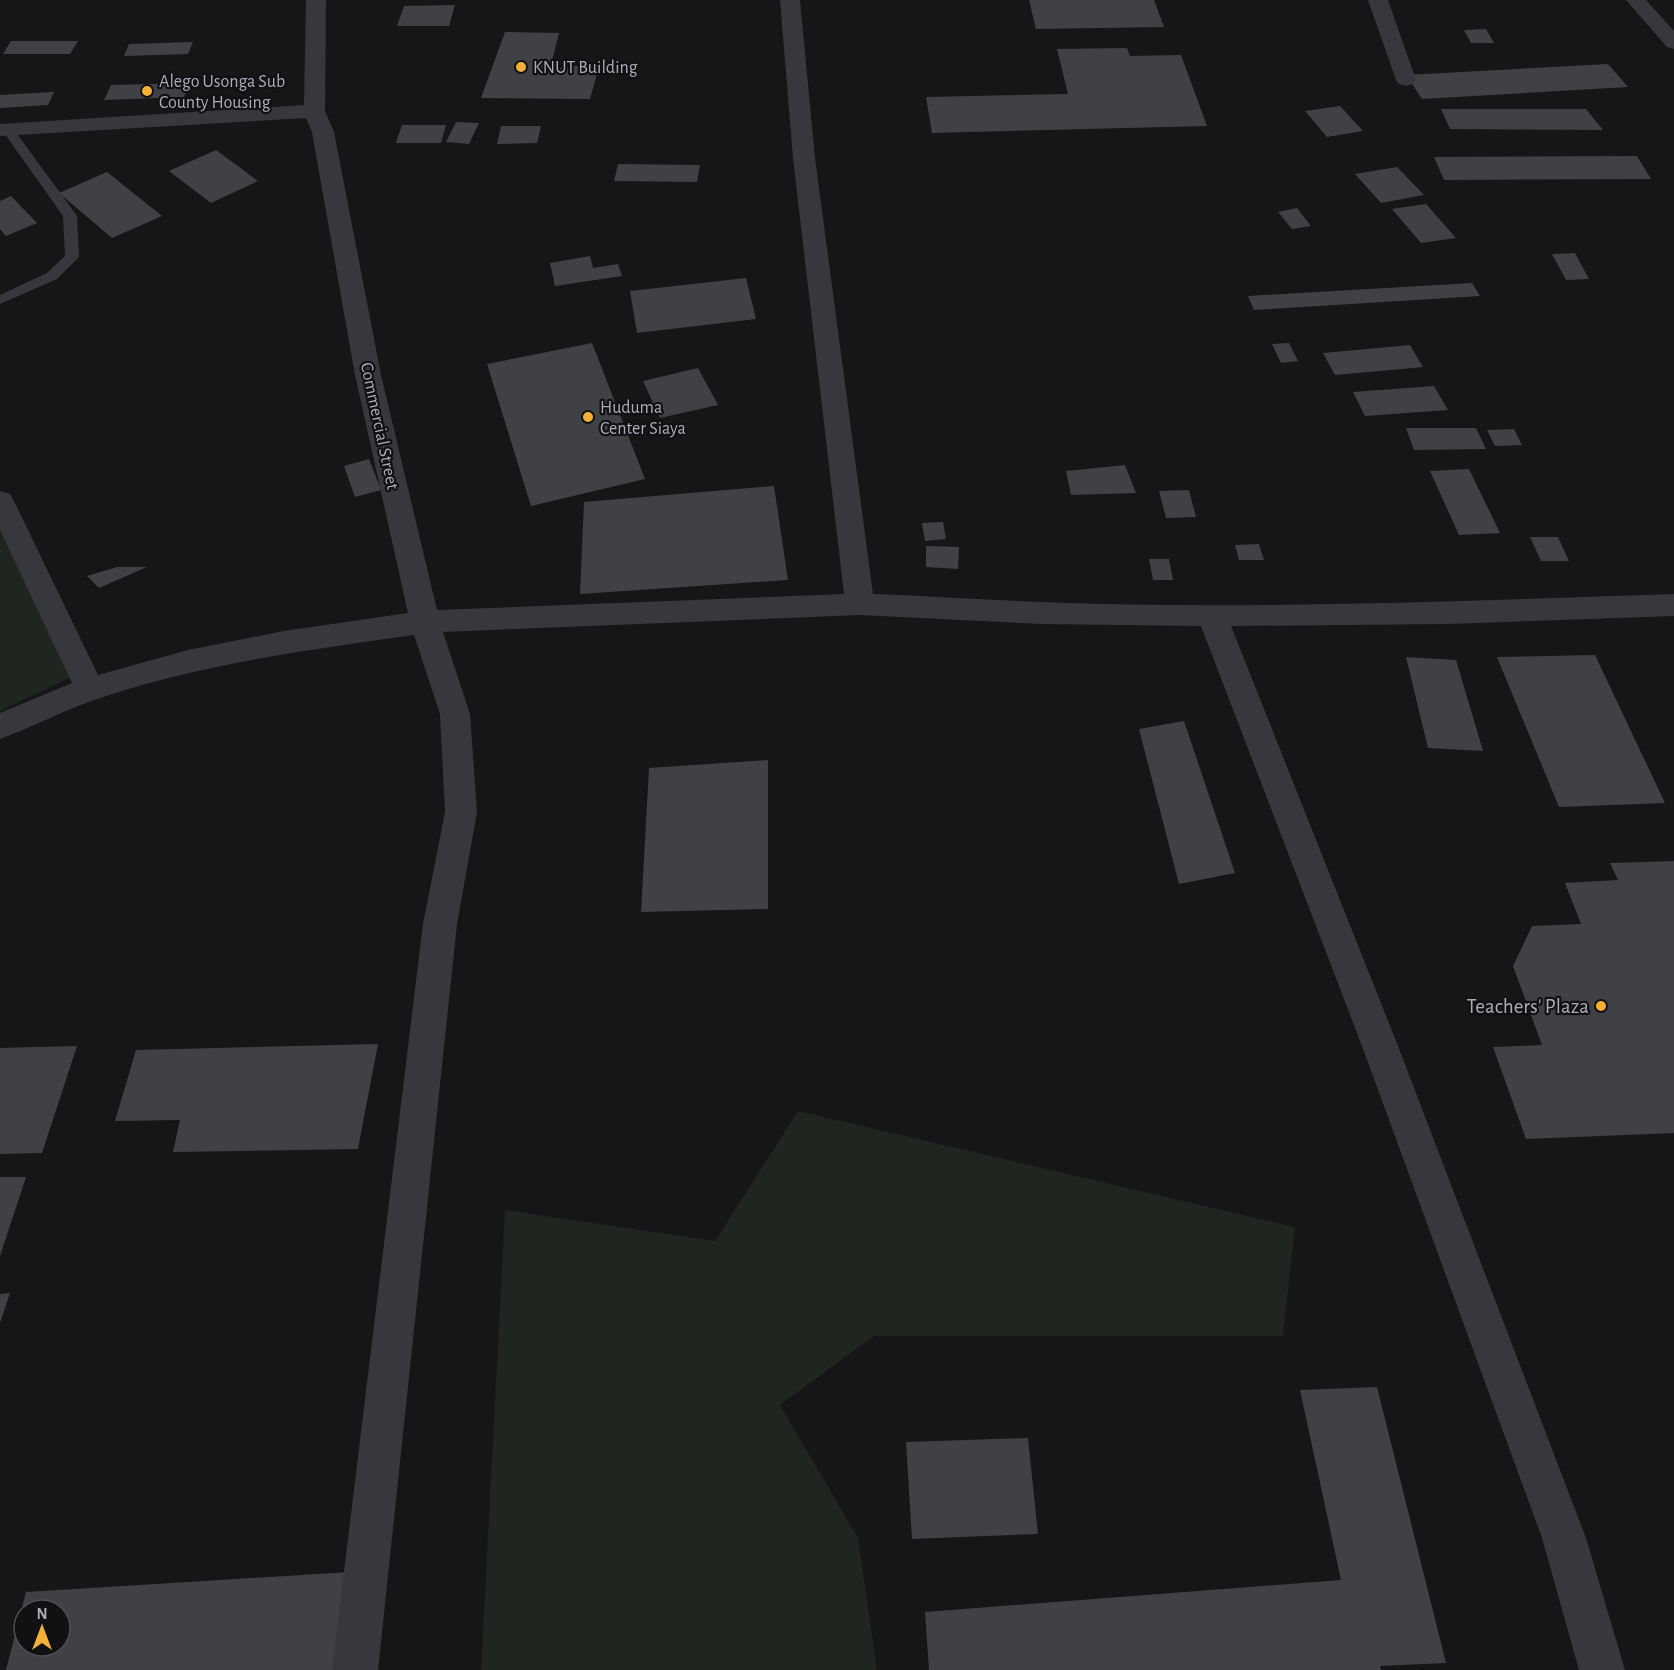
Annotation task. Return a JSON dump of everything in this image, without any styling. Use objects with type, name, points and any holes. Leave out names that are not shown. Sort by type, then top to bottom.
[{"type":"street","points":[[4,130],[314,111],[316,0]]},
{"type":"street","points":[[790,0],[804,158],[860,604]]},
{"type":"street","points":[[1378,0],[1406,80]]},
{"type":"street","points":[[1636,0],[1673,42]]},
{"type":"street","name":"Commercial Street","points":[[314,111],[323,132],[368,375],[425,622],[455,714],[461,812],[440,924],[355,1670]]},
{"type":"street","points":[[0,501],[90,689]]},
{"type":"street","points":[[0,726],[90,689],[188,662],[284,642],[425,622],[860,604],[1042,613],[1212,615],[1448,613],[1674,604]]},
{"type":"street","points":[[1212,615],[1359,991],[1564,1538],[1602,1670]]},
{"type":"lane","points":[[0,300],[52,276],[72,257],[70,216],[4,130]]},
{"type":"shaded area","points":[[0,501],[82,672],[0,711]]},
{"type":"shaded area","points":[[798,1111],[1295,1227],[1283,1336],[874,1336],[780,1405],[858,1538],[877,1670],[481,1670],[505,1210],[715,1241]]},
{"type":"building","points":[[1029,0],[1154,0],[1164,27],[1036,29]]},
{"type":"building","points":[[455,5],[449,26],[397,26],[404,6]]},
{"type":"building","points":[[1486,29],[1494,43],[1471,43],[1464,30]]},
{"type":"building","name":"KNUT Building","points":[[505,32],[559,33],[550,69],[593,64],[598,70],[590,99],[481,98]]},
{"type":"building","points":[[11,41],[78,41],[70,54],[3,54]]},
{"type":"building","name":"Alego Usonga Sub County Housing","points":[[193,42],[188,54],[124,56],[129,44]]},
{"type":"building","points":[[1127,48],[1130,56],[1181,55],[1207,126],[932,133],[926,97],[1068,94],[1057,49]]},
{"type":"building","points":[[1608,64],[1628,87],[1422,99],[1406,75]]},
{"type":"building","name":"Alego Usonga Sub County Housing","points":[[190,83],[184,97],[104,100],[111,85]]},
{"type":"building","points":[[54,92],[48,105],[0,108],[0,95]]},
{"type":"building","points":[[1340,106],[1363,131],[1327,137],[1305,111]]},
{"type":"building","points":[[1441,109],[1586,109],[1603,130],[1450,129]]},
{"type":"building","points":[[456,122],[479,123],[469,144],[446,142]]},
{"type":"building","points":[[402,125],[446,125],[441,143],[396,143]]},
{"type":"building","points":[[501,126],[541,126],[537,143],[497,144]]},
{"type":"building","points":[[216,150],[258,181],[211,203],[169,171]]},
{"type":"building","points":[[1637,156],[1651,179],[1444,180],[1434,157]]},
{"type":"building","points":[[618,164],[700,165],[697,182],[614,181]]},
{"type":"building","points":[[1397,167],[1424,195],[1381,203],[1355,174]]},
{"type":"building","points":[[107,172],[162,216],[112,238],[59,193]]},
{"type":"building","points":[[11,196],[37,223],[6,236],[0,229],[0,201]]},
{"type":"building","points":[[1426,204],[1456,238],[1421,243],[1392,209]]},
{"type":"building","points":[[1297,208],[1311,226],[1292,229],[1278,212]]},
{"type":"building","points":[[1575,253],[1589,279],[1566,280],[1552,254]]},
{"type":"building","points":[[590,256],[593,268],[618,264],[622,276],[555,286],[550,263]]},
{"type":"building","points":[[746,278],[756,319],[637,333],[630,291]]},
{"type":"building","points":[[1472,283],[1480,296],[1254,310],[1248,296]]},
{"type":"building","points":[[592,343],[645,479],[531,506],[487,364]]},
{"type":"building","points":[[1289,343],[1298,361],[1281,363],[1272,344]]},
{"type":"building","points":[[1410,345],[1423,367],[1335,375],[1323,353]]},
{"type":"building","points":[[698,368],[718,405],[660,418],[643,381]]},
{"type":"building","points":[[1434,386],[1448,410],[1365,416],[1353,392]]},
{"type":"building","points":[[1406,428],[1476,428],[1486,449],[1414,450]]},
{"type":"building","points":[[1514,429],[1522,445],[1495,446],[1487,430]]},
{"type":"building","points":[[369,459],[381,490],[355,497],[344,466]]},
{"type":"building","points":[[1125,465],[1136,493],[1071,495],[1066,471]]},
{"type":"building","points":[[1469,469],[1500,533],[1459,535],[1430,471]]},
{"type":"building","points":[[774,486],[788,580],[580,594],[584,502]]},
{"type":"building","points":[[1189,490],[1196,517],[1166,518],[1159,491]]},
{"type":"building","points":[[943,522],[946,539],[925,541],[922,523]]},
{"type":"building","points":[[1530,537],[1558,537],[1569,561],[1541,561]]},
{"type":"building","points":[[1259,544],[1264,560],[1239,560],[1235,545]]},
{"type":"building","points":[[926,546],[959,547],[958,569],[926,567]]},
{"type":"building","points":[[1149,559],[1169,559],[1173,580],[1153,580]]},
{"type":"building","points":[[117,567],[147,567],[99,588],[87,576]]},
{"type":"building","points":[[1595,655],[1665,803],[1559,807],[1497,657]]},
{"type":"building","points":[[1406,657],[1456,660],[1483,751],[1428,748]]},
{"type":"building","points":[[1184,721],[1235,873],[1179,884],[1139,729]]},
{"type":"building","points":[[768,760],[768,909],[641,912],[649,768]]},
{"type":"building","name":"Teachers' Plaza","points":[[1674,861],[1674,1133],[1526,1139],[1493,1047],[1542,1045],[1513,966],[1532,926],[1581,924],[1565,883],[1618,880],[1610,863]]},
{"type":"building","points":[[378,1044],[358,1149],[173,1152],[180,1120],[115,1121],[136,1050]]},
{"type":"building","points":[[77,1046],[42,1153],[0,1154],[0,1048]]},
{"type":"building","points":[[0,1177],[26,1177],[0,1256]]},
{"type":"building","points":[[10,1293],[0,1323],[0,1294]]},
{"type":"building","points":[[1377,1387],[1446,1663],[1380,1666],[1381,1670],[929,1670],[925,1612],[1341,1580],[1300,1390]]},
{"type":"building","points":[[1028,1438],[1038,1534],[912,1539],[906,1442]]},
{"type":"building","points":[[350,1572],[337,1670],[6,1670],[12,1647],[12,1658],[72,1658],[72,1598],[24,1598],[26,1592]]},
{"type":"place","name":"KNUT Building","points":[[521,67]]},
{"type":"place","name":"Alego Usonga Sub County Housing","points":[[147,91]]},
{"type":"place","name":"Huduma Center Siaya","points":[[588,417]]},
{"type":"place","name":"Teachers' Plaza","points":[[1601,1006]]}]
